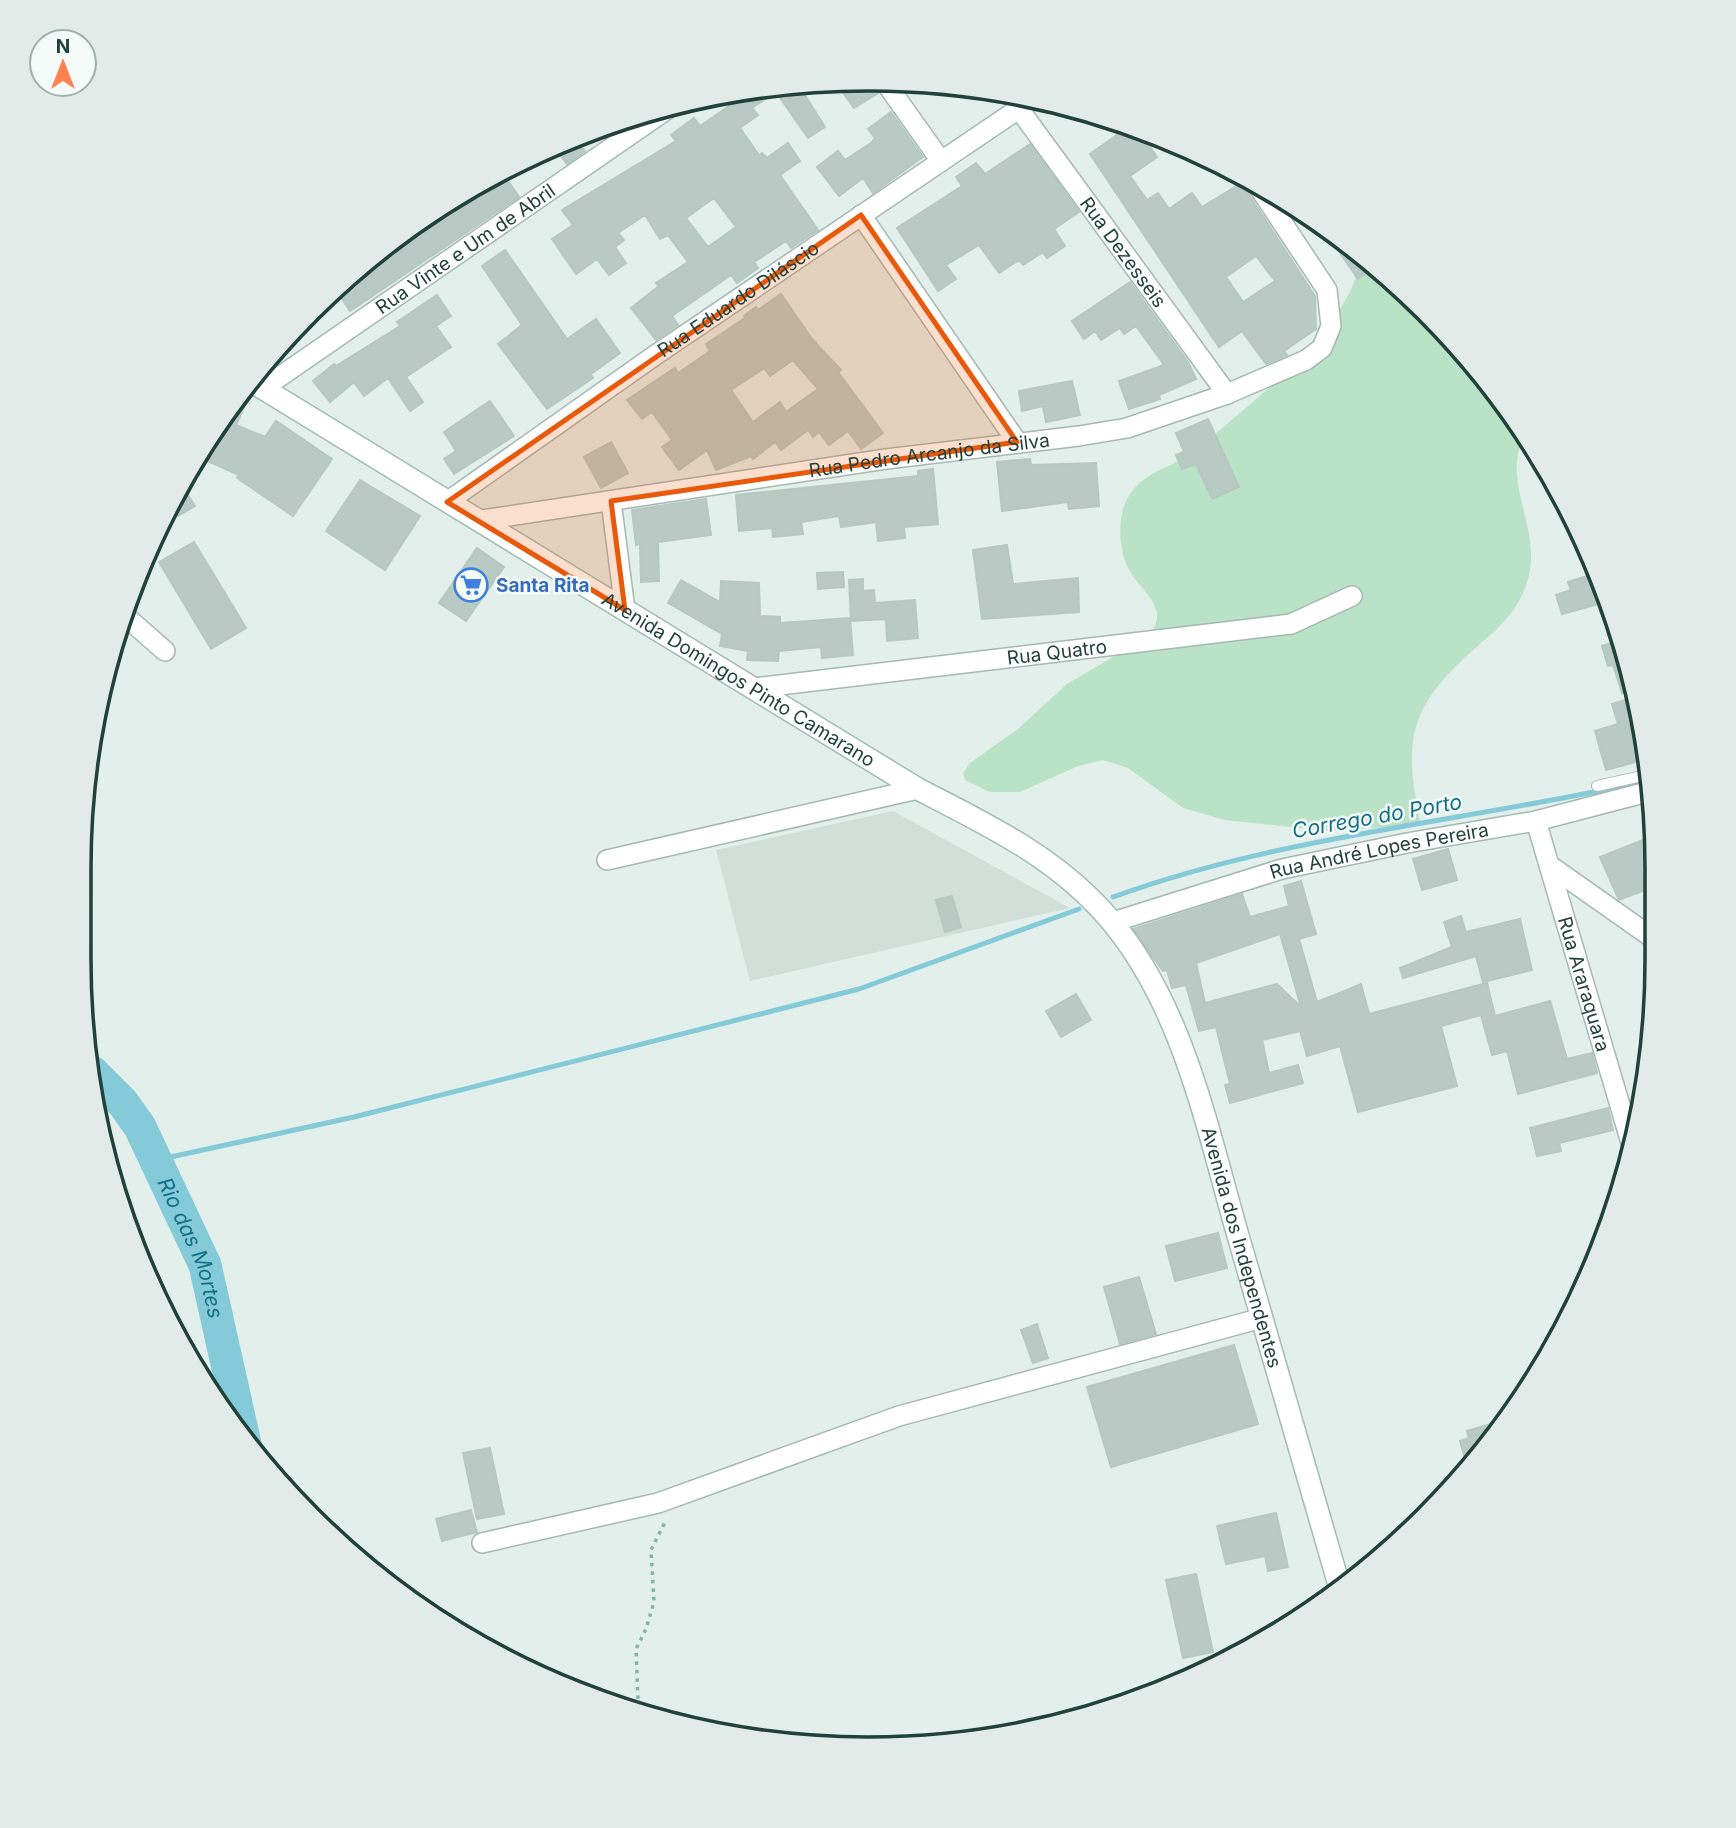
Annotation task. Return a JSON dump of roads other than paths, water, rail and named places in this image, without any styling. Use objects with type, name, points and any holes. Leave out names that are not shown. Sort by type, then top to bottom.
[{"type":"main road","name":"Avenida Domingos Pinto Camarano","points":[[259,386],[918,789],[1015,839],[1065,873],[1112,922]]},
{"type":"main road","name":"Avenida dos Independentes","points":[[1112,922],[1162,1001],[1182,1052],[1337,1579]]},
{"type":"street","points":[[892,92],[941,161]]},
{"type":"street","name":"Rua Eduardo Diláscio","points":[[447,502],[1022,107]]},
{"type":"street","name":"Rua Dezesseis","points":[[1029,108],[1227,394]]},
{"type":"street","name":"Rua Vinte e Um de Abril","points":[[267,377],[646,123]]},
{"type":"street","name":"Rua Pedro Arcanjo da Silva","points":[[482,520],[1128,428],[1227,394],[1306,360],[1322,348],[1331,326],[1331,310],[1326,290],[1269,203]]},
{"type":"street","points":[[861,215],[1017,442]]},
{"type":"street","points":[[611,501],[625,610]]},
{"type":"street","name":"Rua Quatro","points":[[755,688],[1291,624],[1352,596]]},
{"type":"street","points":[[131,621],[165,650]]},
{"type":"street","points":[[607,860],[918,789]]},
{"type":"street","name":"Rua André Lopes Pereira","points":[[1112,922],[1282,869],[1407,843],[1536,821],[1641,794]]},
{"type":"street","name":"Rua Araraquara","points":[[1536,821],[1627,1127]]},
{"type":"street","points":[[1549,865],[1645,933]]},
{"type":"street","points":[[482,1543],[658,1503],[899,1416],[1262,1318]]},
{"type":"lane","points":[[1597,786],[1639,777]]},
{"type":"waterway","name":"Corrego do Porto","points":[[1113,897],[1245,858],[1312,843],[1640,782]]},
{"type":"waterway","points":[[157,1160],[354,1117],[859,989],[1079,909]]},
{"type":"waterway","name":"Rio das Mortes","points":[[101,1081],[123,1103],[140,1127],[205,1265],[238,1414]]},
{"type":"place","name":"Santa Rita","points":[[471,585]]}]
